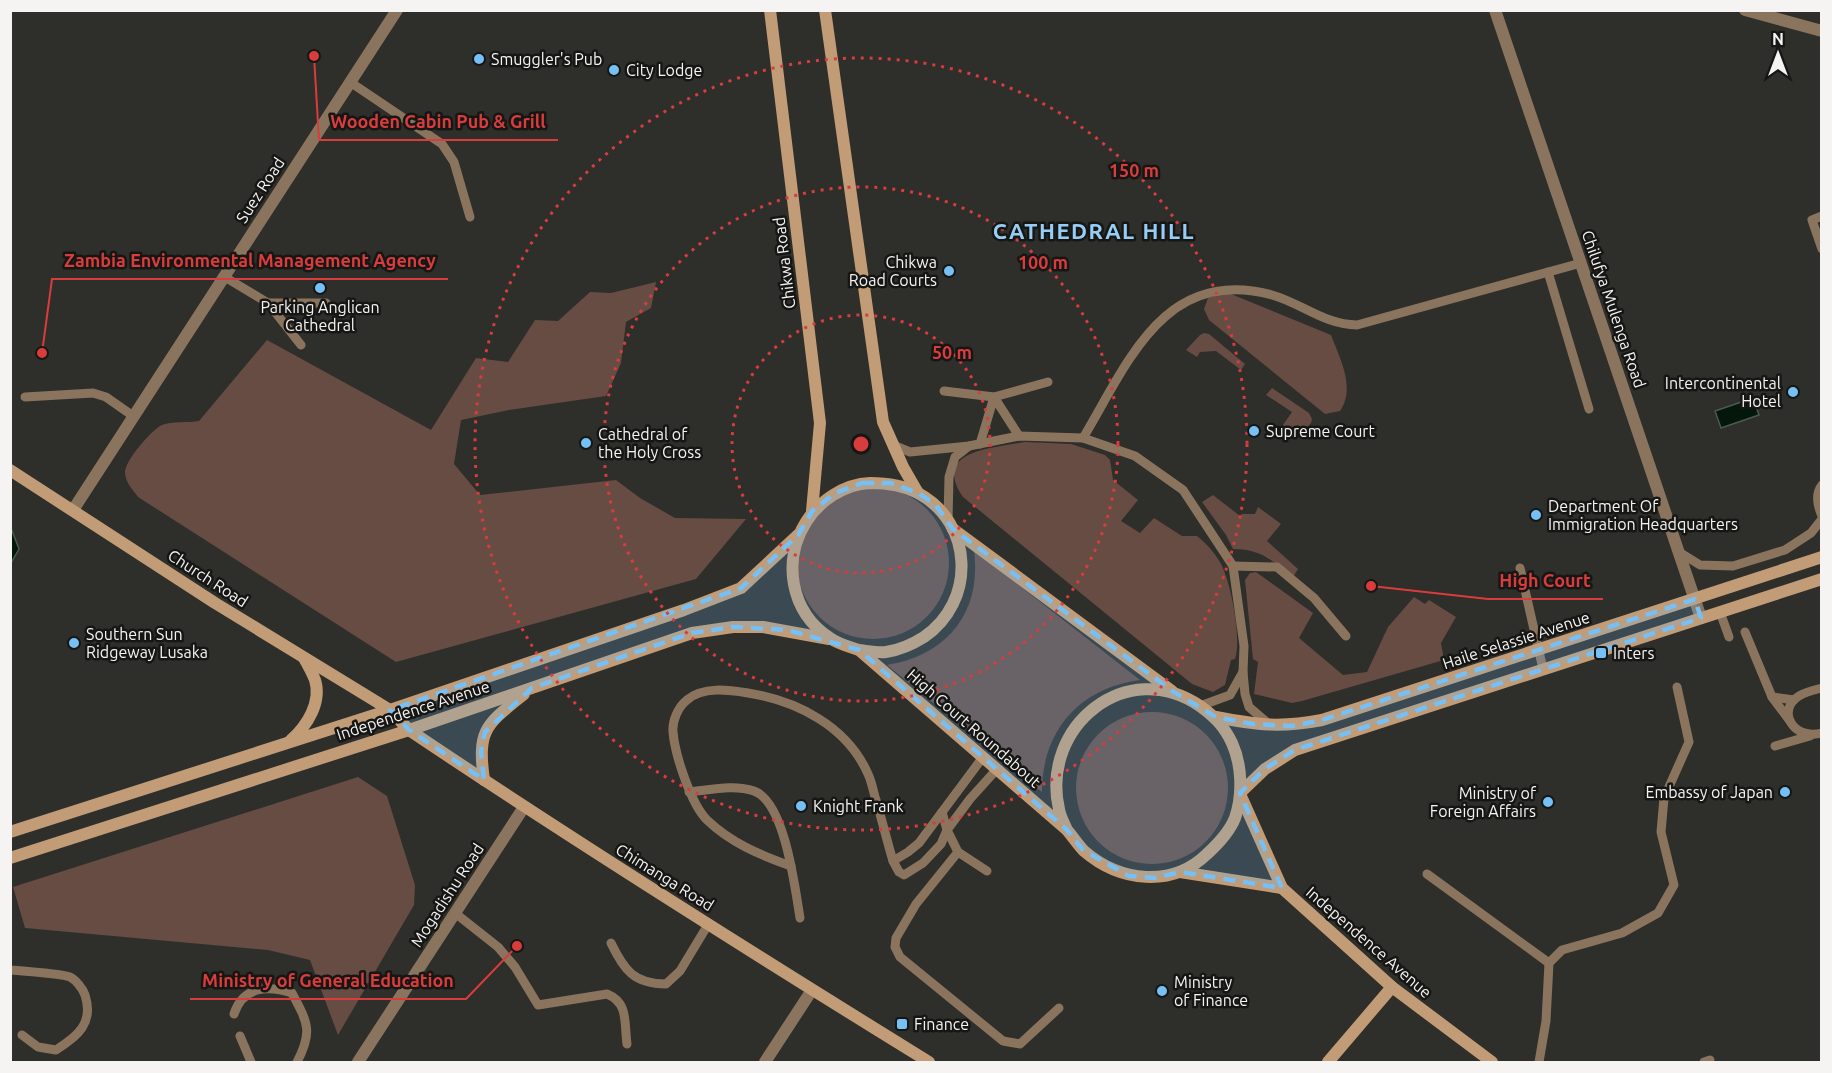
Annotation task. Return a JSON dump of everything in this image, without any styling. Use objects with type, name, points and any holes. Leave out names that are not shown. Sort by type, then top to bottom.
[{"type":"main road","name":"Chikwa Road","points":[[770,10],[820,423],[812,511]]},
{"type":"main road","points":[[825,10],[883,422],[903,468],[918,492]]},
{"type":"main road","name":"Church Road","points":[[10,470],[215,603],[390,710]]},
{"type":"main road","name":"High Court Roundabout","points":[[859,650],[1067,830],[1083,850],[1104,865],[1129,876],[1155,878],[1180,872],[1203,858],[1221,841],[1234,819],[1240,793],[1236,753],[1216,717],[1188,698],[1174,692],[951,525],[935,504],[918,492],[891,483],[862,483],[835,493],[812,511],[798,535],[792,558],[793,582],[800,604],[812,623],[830,639],[859,650],[886,652],[913,644],[935,629],[952,608],[961,582],[962,555],[951,525]]},
{"type":"main road","name":"Independence Avenue","points":[[10,832],[390,710],[684,610],[741,588],[798,535]]},
{"type":"main road","name":"Haile Selassie Avenue","points":[[1216,717],[1253,724],[1291,726],[1322,720],[1821,557]]},
{"type":"main road","points":[[1240,793],[1265,769],[1295,750],[1821,579]]},
{"type":"main road","name":"Independence Avenue","points":[[10,858],[409,730],[692,633],[734,627],[763,627],[830,639]]},
{"type":"main road","points":[[288,743],[298,734],[310,717],[316,700],[316,682],[304,658]]},
{"type":"main road","points":[[484,780],[481,752],[485,732],[496,717],[532,688]]},
{"type":"main road","name":"High Court Roundabout","points":[[1067,830],[1059,810],[1058,764],[1065,743],[1076,724],[1092,708],[1110,697],[1131,690],[1152,689],[1174,692]]},
{"type":"main road","name":"Chimanga Road","points":[[390,710],[409,730],[524,807],[930,1062]]},
{"type":"main road","name":"Independence Avenue","points":[[1240,793],[1282,888],[1392,987],[1492,1062]]},
{"type":"main road","name":"Independence Avenue","points":[[1180,872],[1282,888]]},
{"type":"main road","points":[[1328,1062],[1392,987]]},
{"type":"street","name":"Suez Road","points":[[73,510],[397,10]]},
{"type":"street","name":"Chilufya Mulenga Road","points":[[1495,10],[1701,618]]},
{"type":"street","points":[[1745,10],[1821,31]]},
{"type":"street","name":"Mogadishu Road","points":[[358,1062],[524,807]]},
{"type":"street","points":[[765,1062],[812,990]]},
{"type":"lane","points":[[350,82],[442,144],[454,162],[470,217]]},
{"type":"lane","points":[[1821,216],[1812,220],[1821,249]]},
{"type":"lane","points":[[1083,438],[1144,338],[1169,313],[1201,295],[1224,290],[1246,290],[1274,296],[1334,322],[1357,325],[1581,263]]},
{"type":"lane","points":[[1548,272],[1589,409]]},
{"type":"lane","points":[[223,276],[268,303],[301,345]]},
{"type":"lane","points":[[268,303],[326,303]]},
{"type":"lane","points":[[944,391],[994,398],[1048,382]]},
{"type":"lane","points":[[25,398],[93,393],[105,397],[133,416]]},
{"type":"lane","points":[[994,398],[1019,436]]},
{"type":"lane","points":[[980,444],[994,398]]},
{"type":"lane","points":[[893,445],[910,452],[969,446],[1019,436],[1083,438],[1135,456],[1183,490],[1233,567],[1244,646],[1243,672],[1249,707],[1270,725]]},
{"type":"lane","points":[[951,525],[949,477],[955,457],[969,446]]},
{"type":"lane","points":[[1679,552],[1700,565],[1733,566],[1785,550],[1810,533],[1821,517],[1817,505],[1821,485]]},
{"type":"lane","points":[[1233,567],[1277,567],[1314,598],[1346,636]]},
{"type":"lane","points":[[1520,568],[1543,669]]},
{"type":"lane","points":[[1720,612],[1729,637]]},
{"type":"lane","points":[[1744,632],[1772,697],[1798,732],[1817,734]]},
{"type":"lane","points":[[1200,706],[1230,694],[1243,672]]},
{"type":"lane","points":[[1539,1062],[1546,1021],[1549,963],[1562,950],[1622,933],[1658,913],[1674,885],[1661,832],[1664,798],[1689,742],[1677,687]]},
{"type":"lane","points":[[1790,721],[1789,713],[1794,700],[1799,695],[1821,688]]},
{"type":"lane","points":[[791,866],[745,847],[725,835],[706,819],[689,792],[673,732],[674,720],[687,699],[702,692],[720,690],[768,696],[795,706],[823,721],[843,736],[868,774],[893,861],[902,874],[908,873],[922,863],[941,844],[947,830],[970,799],[997,769]]},
{"type":"lane","points":[[1772,697],[1794,700]]},
{"type":"lane","points":[[1775,746],[1817,734]]},
{"type":"lane","points":[[893,861],[919,843],[983,757]]},
{"type":"lane","points":[[689,792],[742,788],[764,796],[776,817],[791,866],[800,918]]},
{"type":"lane","points":[[942,812],[947,830],[958,852],[987,871]]},
{"type":"lane","points":[[958,852],[916,904],[896,938],[895,947],[900,957],[1003,1041],[1020,1044],[1059,1008]]},
{"type":"lane","points":[[1427,874],[1549,963]]},
{"type":"lane","points":[[455,913],[498,947],[515,967],[538,1005],[606,994],[616,998],[622,1004],[627,1044]]},
{"type":"lane","points":[[611,943],[623,967],[648,984],[666,984],[680,971],[709,923]]},
{"type":"lane","points":[[10,970],[70,977],[83,989],[87,1004],[87,1021],[74,1039],[56,1050],[38,1047],[22,1035]]},
{"type":"lane","points":[[234,1014],[237,1004],[253,990],[277,988],[292,993],[306,1019],[306,1044],[297,1062]]},
{"type":"lane","points":[[240,1036],[252,1062]]},
{"type":"highlighted area","points":[[862,483],[891,483],[918,493],[935,504],[953,529],[1174,692],[1216,717],[1253,724],[1291,726],[1322,720],[1695,599],[1701,618],[1295,750],[1265,769],[1240,793],[1282,888],[1180,872],[1155,878],[1129,876],[1083,850],[1067,830],[859,650],[787,630],[733,627],[692,633],[532,688],[485,732],[481,752],[484,780],[409,730],[390,710],[741,588],[798,535],[812,511],[835,493]]},
{"type":"shaded area","points":[[656,282],[651,308],[626,322],[621,363],[606,396],[509,410],[461,420],[454,464],[480,495],[616,480],[640,498],[675,518],[746,519],[696,579],[396,662],[138,497],[126,479],[125,472],[129,461],[152,432],[166,424],[199,421],[267,340],[431,430],[476,358],[508,362],[535,320],[558,321],[590,292],[611,293]]},
{"type":"shaded area","points":[[1226,292],[1331,335],[1347,383],[1345,402],[1340,411],[1325,414],[1209,320],[1204,309],[1208,298]]},
{"type":"shaded area","points":[[1204,333],[1209,334],[1245,364],[1241,370],[1216,351],[1200,352],[1197,357],[1186,350]]},
{"type":"shaded area","points":[[1272,388],[1309,413],[1311,423],[1299,436],[1283,425],[1292,412],[1266,395]]},
{"type":"shaded area","points":[[1753,398],[1759,415],[1721,428],[1715,411]]},
{"type":"shaded area","points":[[1025,442],[1071,444],[1105,455],[1110,460],[1113,480],[1138,500],[1121,521],[1140,533],[1154,518],[1182,536],[1197,536],[1210,549],[1219,560],[1225,573],[1232,597],[1236,625],[1237,650],[1235,659],[1231,660],[1225,685],[1213,692],[1192,684],[963,497],[955,481],[955,469],[960,461],[970,454],[983,450]]},
{"type":"shaded area","points":[[873,487],[902,493],[927,509],[943,534],[949,563],[943,592],[927,617],[902,633],[873,639],[844,633],[819,617],[803,592],[797,563],[803,534],[819,509],[844,493]]},
{"type":"shaded area","points":[[1213,495],[1240,516],[1255,514],[1258,507],[1281,524],[1267,541],[1298,569],[1293,577],[1273,561],[1259,554],[1233,549],[1226,535],[1202,502]]},
{"type":"shaded area","points":[[11,528],[19,549],[11,563]]},
{"type":"shaded area","points":[[974,550],[1140,680],[1099,692],[1068,716],[1049,750],[1042,792],[887,665],[909,660],[927,652],[943,641],[956,627],[966,611],[972,593],[975,572]]},
{"type":"shaded area","points":[[1256,572],[1313,613],[1299,638],[1343,675],[1367,672],[1388,627],[1414,597],[1425,604],[1429,600],[1456,617],[1441,643],[1444,660],[1292,703],[1254,694],[1258,662],[1253,659],[1245,580],[1250,573]]},
{"type":"shaded area","points":[[1152,712],[1181,717],[1206,734],[1223,759],[1228,788],[1223,817],[1206,842],[1181,859],[1152,864],[1123,859],[1098,842],[1081,817],[1076,788],[1081,759],[1098,734],[1123,717]]},
{"type":"shaded area","points":[[358,777],[387,796],[415,885],[414,905],[338,1035],[310,960],[268,950],[25,928],[13,887]]},
{"type":"place","name":"Wooden Cabin Pub & Grill","points":[[314,56]]},
{"type":"place","name":"Smuggler's Pub","points":[[479,59]]},
{"type":"place","name":"City Lodge","points":[[614,70]]},
{"type":"place","name":"Chikwa Road Courts","points":[[949,271]]},
{"type":"place","name":"Parking Anglican Cathedral","points":[[320,288]]},
{"type":"place","name":"Zambia Environmental Management Agency","points":[[42,353]]},
{"type":"place","name":"Intercontinental Hotel","points":[[1793,392]]},
{"type":"place","name":"Supreme Court","points":[[1254,431]]},
{"type":"place","name":"Cathedral of the Holy Cross","points":[[586,443]]},
{"type":"place","name":"Department Of Immigration Headquarters","points":[[1536,515]]},
{"type":"place","name":"High Court","points":[[1371,586]]},
{"type":"place","name":"Southern Sun Ridgeway Lusaka","points":[[74,643]]},
{"type":"place","name":"Inters","points":[[1601,653]]},
{"type":"place","name":"Embassy of Japan","points":[[1785,792]]},
{"type":"place","name":"Ministry of Foreign Affairs","points":[[1548,802]]},
{"type":"place","name":"Knight Frank","points":[[801,806]]},
{"type":"place","name":"Ministry of General Education","points":[[517,946]]},
{"type":"place","name":"Ministry of Finance","points":[[1162,991]]},
{"type":"place","name":"Finance","points":[[902,1024]]},
{"type":"district","name":"CATHEDRAL HILL","points":[[1094,230]]}]
